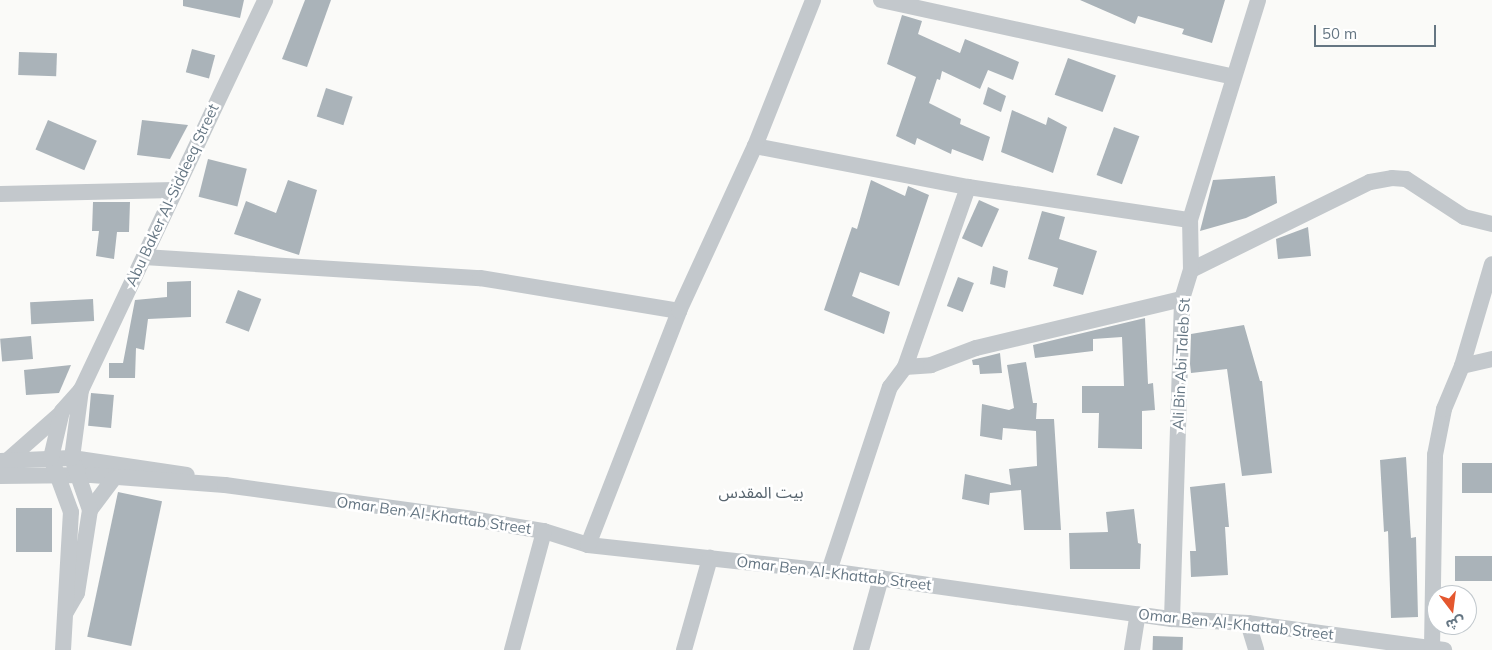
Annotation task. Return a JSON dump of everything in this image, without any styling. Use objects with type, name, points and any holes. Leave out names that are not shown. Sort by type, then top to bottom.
[{"type":"street","name":"Abu Baker Al-Siddeeq Street","points":[[51,458],[62,411],[80,390],[265,0]]},
{"type":"street","points":[[588,545],[679,311],[755,146],[813,0]]},
{"type":"street","points":[[881,0],[1233,77]]},
{"type":"street","name":"Ali Bin Abi Taleb St","points":[[1172,619],[1182,299],[1191,270],[1190,220],[1258,0]]},
{"type":"street","points":[[755,146],[968,187],[1190,220]]},
{"type":"street","points":[[1191,270],[1370,182],[1392,178],[1406,179],[1464,217],[1492,224]]},
{"type":"street","points":[[829,571],[890,387],[905,368],[968,187]]},
{"type":"street","points":[[0,194],[174,190]]},
{"type":"street","points":[[144,257],[480,278],[679,311]]},
{"type":"street","points":[[1438,649],[1435,455],[1444,409],[1462,366],[1492,264]]},
{"type":"street","points":[[905,368],[931,365],[976,348],[1182,299]]},
{"type":"street","points":[[1462,366],[1492,358]]},
{"type":"street","name":"Abu Baker Al-Siddeeq Street","points":[[80,390],[72,458],[90,510]]},
{"type":"street","points":[[4,461],[47,429],[62,411]]},
{"type":"street","points":[[51,458],[71,512],[63,650]]},
{"type":"street","points":[[4,461],[72,458],[173,472],[225,485]]},
{"type":"street","points":[[0,476],[57,474],[225,485]]},
{"type":"street","points":[[66,612],[77,593],[90,510],[114,478]]},
{"type":"street","name":"Omar Ben Al-Khattab Street","points":[[225,485],[544,531],[588,545],[829,571],[1172,619],[1248,623],[1438,649]]},
{"type":"street","points":[[512,650],[544,531]]},
{"type":"street","points":[[684,650],[710,558]]},
{"type":"street","points":[[861,650],[881,578]]},
{"type":"street","points":[[1132,650],[1138,614]]},
{"type":"street","points":[[1248,623],[1256,650]]},
{"type":"building","points":[[183,0],[244,0],[240,18],[183,6]]},
{"type":"building","points":[[305,0],[331,0],[307,67],[282,59]]},
{"type":"building","points":[[1080,0],[1225,0],[1212,43],[1182,34],[1184,29],[1138,16],[1135,24]]},
{"type":"building","points":[[902,15],[922,21],[918,34],[960,53],[965,39],[1019,62],[1013,80],[988,70],[980,89],[942,71],[940,80],[937,79],[929,103],[961,119],[960,124],[990,137],[983,161],[952,149],[951,154],[917,138],[915,145],[896,136],[916,77],[887,64]]},
{"type":"building","points":[[192,49],[215,55],[209,78],[186,72]]},
{"type":"building","points":[[19,52],[57,53],[56,76],[18,75]]},
{"type":"building","points":[[1068,58],[1116,75],[1103,112],[1055,95]]},
{"type":"building","points":[[988,87],[1006,96],[1001,112],[983,104]]},
{"type":"building","points":[[326,88],[353,97],[343,125],[317,117]]},
{"type":"building","points":[[1012,110],[1046,125],[1048,117],[1067,127],[1053,173],[1001,152]]},
{"type":"building","points":[[48,120],[97,141],[84,170],[35,149]]},
{"type":"building","points":[[142,120],[188,125],[170,159],[137,155]]},
{"type":"building","points":[[1114,127],[1139,136],[1122,184],[1097,175]]},
{"type":"building","points":[[208,159],[247,169],[237,207],[199,197]]},
{"type":"building","points":[[1275,176],[1277,203],[1246,218],[1200,231],[1213,180]]},
{"type":"building","points":[[288,180],[317,190],[299,255],[234,234],[246,201],[276,213]]},
{"type":"building","points":[[871,180],[905,196],[908,186],[929,195],[899,286],[860,272],[852,296],[890,312],[884,334],[824,310],[852,227],[857,229]]},
{"type":"building","points":[[979,200],[999,209],[982,247],[962,238]]},
{"type":"building","points":[[93,202],[130,202],[129,232],[117,232],[114,259],[96,256],[99,231],[92,231]]},
{"type":"building","points":[[1042,211],[1065,217],[1059,239],[1097,251],[1083,295],[1053,286],[1058,268],[1028,259]]},
{"type":"building","points":[[1308,227],[1311,256],[1278,259],[1276,239]]},
{"type":"building","points":[[993,266],[1008,271],[1005,288],[990,284]]},
{"type":"building","points":[[958,277],[974,283],[963,312],[947,306]]},
{"type":"building","points":[[191,281],[191,317],[148,319],[144,350],[136,348],[135,378],[109,378],[109,363],[123,363],[135,300],[167,297],[167,282]]},
{"type":"building","points":[[238,290],[261,299],[249,332],[225,323]]},
{"type":"building","points":[[93,299],[94,321],[31,324],[30,302]]},
{"type":"building","points":[[1145,318],[1148,384],[1153,383],[1155,410],[1142,411],[1142,449],[1098,448],[1099,413],[1082,413],[1082,386],[1124,386],[1122,337],[1093,339],[1093,351],[1035,358],[1033,345]]},
{"type":"building","points":[[1244,325],[1260,381],[1262,381],[1272,473],[1242,476],[1227,369],[1191,373],[1190,364],[1191,334]]},
{"type":"building","points":[[31,336],[33,359],[2,362],[0,339]]},
{"type":"building","points":[[1000,353],[1002,373],[980,374],[979,365],[973,365],[972,360]]},
{"type":"building","points":[[1026,362],[1033,403],[1037,403],[1036,419],[1054,419],[1061,530],[1024,530],[1021,490],[990,493],[989,505],[962,499],[965,474],[1011,485],[1009,469],[1037,466],[1036,431],[1003,428],[1002,440],[980,436],[982,404],[1009,410],[1014,408],[1007,365]]},
{"type":"building","points":[[71,365],[59,393],[26,395],[24,370]]},
{"type":"building","points":[[91,393],[114,395],[111,428],[88,426]]},
{"type":"building","points":[[1406,457],[1411,538],[1416,537],[1418,617],[1391,618],[1388,531],[1384,532],[1380,460]]},
{"type":"building","points":[[1462,463],[1492,463],[1492,493],[1462,493]]},
{"type":"building","points":[[1225,483],[1229,527],[1225,527],[1228,575],[1191,577],[1190,551],[1196,551],[1190,487]]},
{"type":"building","points":[[118,492],[162,501],[131,646],[87,637]]},
{"type":"building","points":[[16,508],[52,508],[52,552],[16,552]]},
{"type":"building","points":[[1134,509],[1138,543],[1141,544],[1140,569],[1070,569],[1069,533],[1108,532],[1106,512]]},
{"type":"building","points":[[1455,556],[1492,556],[1492,581],[1455,581]]},
{"type":"building","points":[[1153,636],[1183,637],[1183,650],[1153,650]]},
{"type":"district","name":"بيت المقدس","points":[[761,492]]}]
